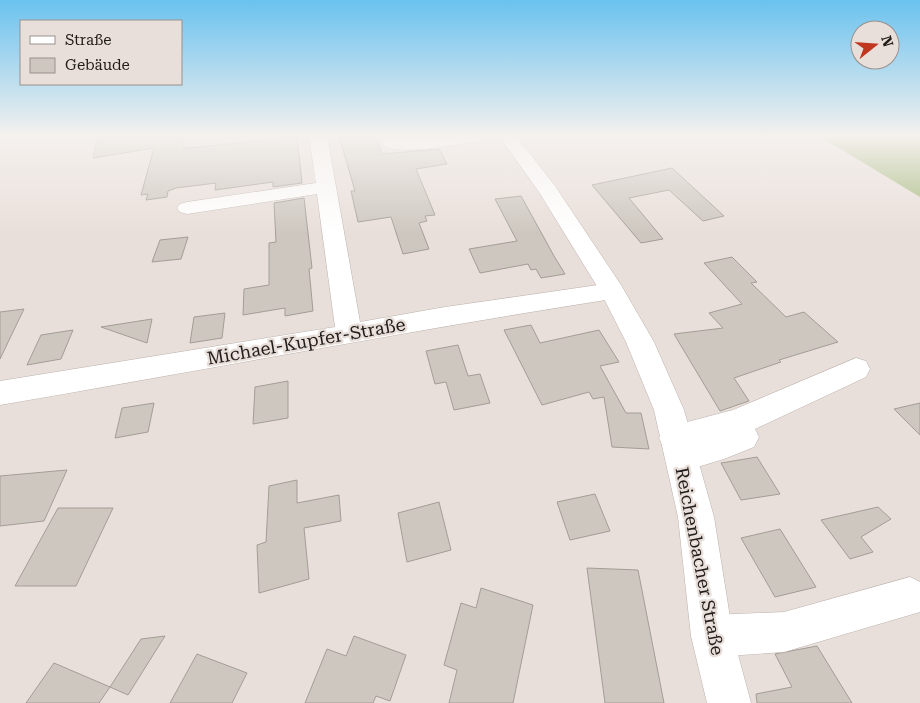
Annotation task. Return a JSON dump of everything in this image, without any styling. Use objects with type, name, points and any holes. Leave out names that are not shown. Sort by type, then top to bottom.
[{"type":"street","points":[[323,169],[349,333]]},
{"type":"street","name":"Reichenbacher Straße","points":[[532,169],[548,190],[612,291],[640,342],[669,410],[696,517],[712,636],[729,703]]},
{"type":"street","points":[[187,208],[325,187]]},
{"type":"street","name":"Michael-Kupfer-Straße","points":[[0,393],[312,341],[349,333],[612,291]]},
{"type":"street","points":[[678,448],[856,369]]},
{"type":"street","points":[[678,448],[724,445],[803,410]]},
{"type":"street","points":[[712,636],[784,632],[910,597]]},
{"type":"green space","points":[[873,169],[920,169],[920,197]]},
{"type":"building","points":[[148,169],[300,169],[302,183],[273,187],[273,182],[215,190],[216,183],[176,188],[168,191],[167,197],[146,200],[148,194],[141,195]]},
{"type":"building","points":[[349,169],[417,169],[435,215],[425,216],[427,221],[419,223],[429,249],[403,254],[391,217],[358,222],[351,191],[355,191]]},
{"type":"building","points":[[673,169],[724,216],[703,221],[669,190],[629,198],[663,239],[641,243],[592,185]]},
{"type":"building","points":[[521,196],[565,274],[541,278],[536,269],[531,270],[528,264],[480,273],[469,249],[517,241],[495,199]]},
{"type":"building","points":[[304,198],[312,268],[309,269],[313,311],[285,316],[285,308],[243,315],[244,289],[269,285],[269,243],[276,242],[274,203]]},
{"type":"building","points":[[188,237],[181,259],[152,262],[160,240]]},
{"type":"building","points":[[732,257],[757,282],[751,283],[786,317],[804,312],[838,342],[779,360],[781,362],[734,378],[749,401],[720,411],[674,334],[723,328],[709,313],[742,304],[704,263]]},
{"type":"building","points":[[24,309],[0,359],[0,312]]},
{"type":"building","points":[[225,313],[222,338],[190,343],[194,317]]},
{"type":"building","points":[[152,319],[147,343],[101,327]]},
{"type":"building","points":[[531,325],[540,343],[599,330],[619,362],[600,366],[626,413],[641,413],[649,449],[612,447],[604,397],[593,399],[589,392],[542,405],[504,330]]},
{"type":"building","points":[[73,330],[61,359],[27,365],[41,335]]},
{"type":"building","points":[[458,345],[468,376],[480,374],[490,403],[454,410],[446,382],[435,384],[426,351]]},
{"type":"building","points":[[288,381],[288,418],[253,424],[255,387]]},
{"type":"building","points":[[154,403],[148,432],[115,438],[122,408]]},
{"type":"building","points":[[920,403],[920,435],[894,409]]},
{"type":"building","points":[[757,457],[780,494],[741,500],[721,463]]},
{"type":"building","points":[[67,470],[44,521],[0,526],[0,476]]},
{"type":"building","points":[[297,480],[297,503],[339,495],[341,521],[304,528],[309,579],[259,593],[257,545],[266,542],[269,486]]},
{"type":"building","points":[[595,494],[610,531],[570,540],[557,502]]},
{"type":"building","points":[[439,502],[451,550],[407,562],[398,513]]},
{"type":"building","points":[[878,507],[891,519],[861,537],[873,552],[850,559],[821,520]]},
{"type":"building","points":[[58,508],[113,508],[76,586],[15,586]]},
{"type":"building","points":[[780,529],[816,587],[775,597],[741,538]]},
{"type":"building","points":[[587,568],[638,570],[664,703],[605,703]]},
{"type":"building","points":[[481,588],[533,605],[513,703],[449,703],[457,670],[444,665],[461,603],[476,608]]},
{"type":"building","points":[[165,636],[128,695],[110,687],[141,639]]},
{"type":"building","points":[[354,636],[406,655],[390,701],[376,696],[373,703],[305,703],[327,649],[346,656]]},
{"type":"building","points":[[817,646],[852,703],[757,703],[756,694],[792,687],[775,654]]},
{"type":"building","points":[[197,654],[247,673],[232,703],[170,703]]},
{"type":"building","points":[[54,663],[110,687],[99,703],[26,703]]}]
